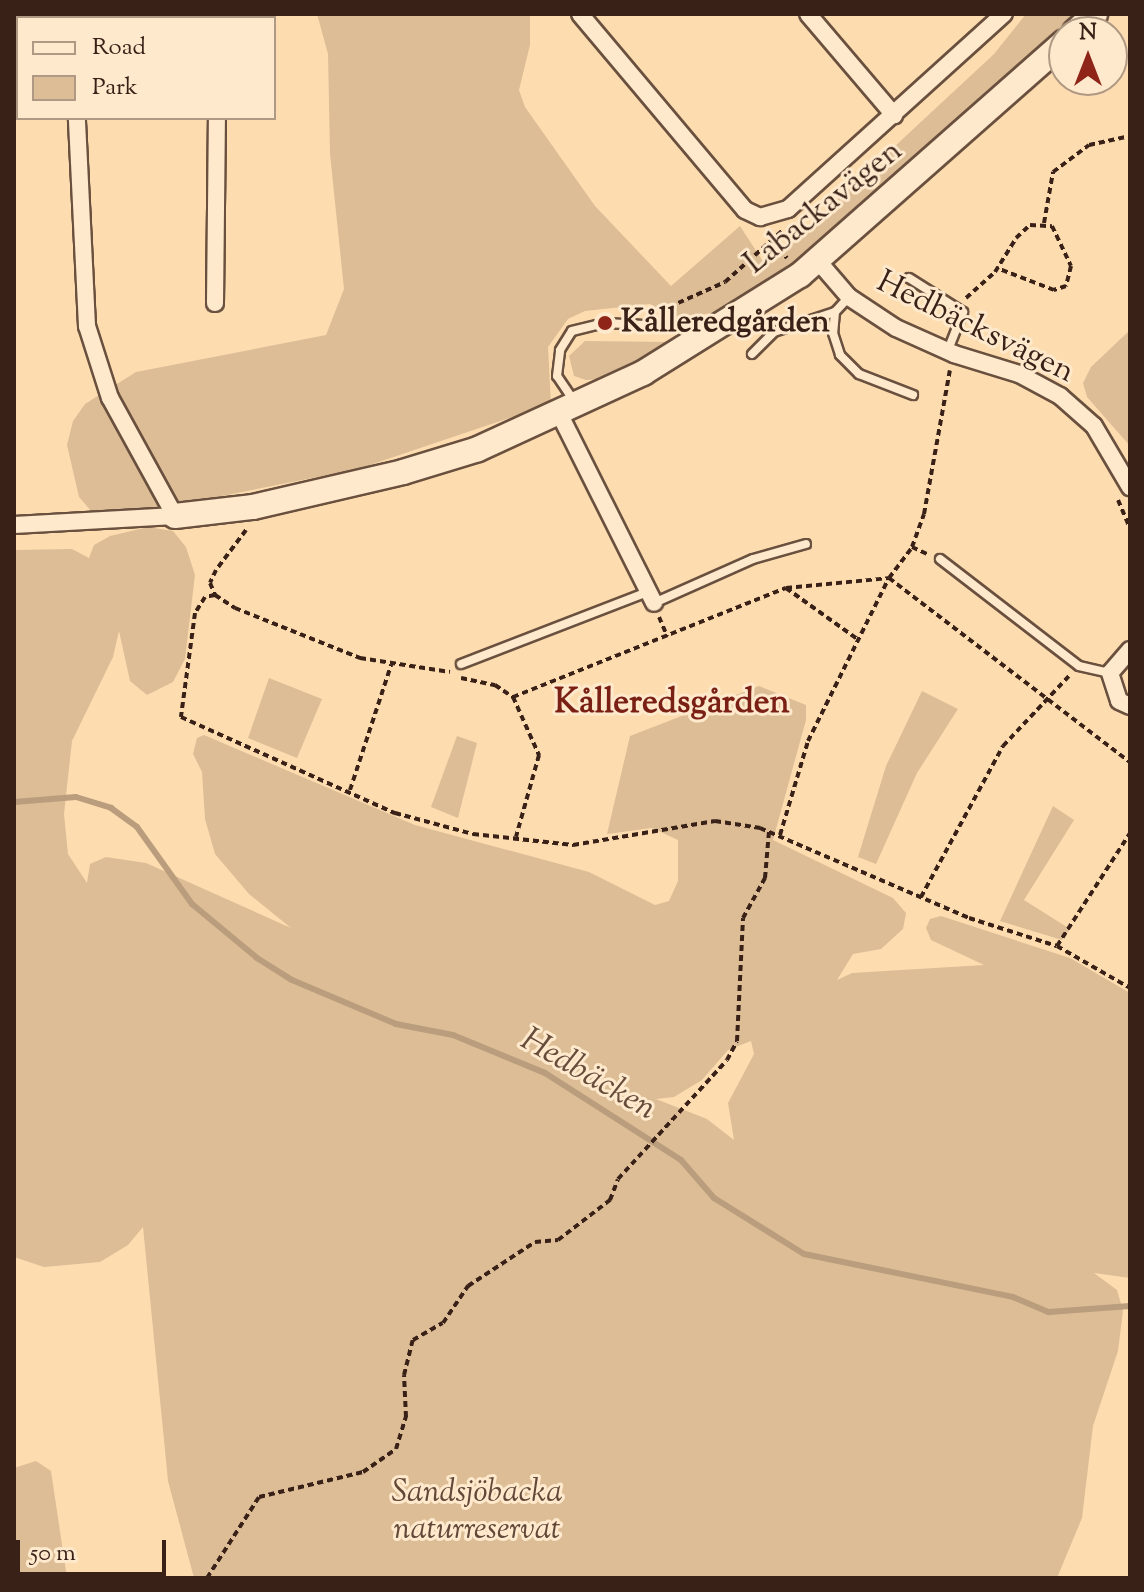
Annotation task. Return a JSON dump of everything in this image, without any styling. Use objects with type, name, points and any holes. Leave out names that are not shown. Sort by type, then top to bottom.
[{"type":"street","points":[[580,14],[745,210],[760,217],[777,216],[1004,14]]},
{"type":"street","points":[[808,14],[894,115]]},
{"type":"street","name":"Labackavägen","points":[[175,516],[253,507],[403,472],[568,410],[704,337],[818,261],[1048,56]]},
{"type":"street","points":[[14,525],[175,516],[110,398],[87,326],[77,120]]},
{"type":"street","points":[[215,303],[217,120]]},
{"type":"street","name":"Hedbäcksvägen","points":[[818,261],[849,297],[949,359],[1019,374],[1060,396],[1094,426],[1123,490]]},
{"type":"street","points":[[568,410],[651,598]]},
{"type":"street","points":[[1130,650],[1110,673],[1119,701],[1130,706]]},
{"type":"lane","points":[[909,278],[959,306],[964,318],[949,359]]},
{"type":"lane","points":[[752,354],[774,332],[835,312],[849,297]]},
{"type":"lane","points":[[835,312],[833,333],[848,367],[913,395]]},
{"type":"lane","points":[[568,410],[557,376],[560,350],[572,331],[605,323],[684,327],[704,337]]},
{"type":"lane","points":[[461,664],[753,559],[806,544]]},
{"type":"lane","points":[[940,559],[1079,666],[1110,673]]},
{"type":"path","points":[[1044,223],[1053,172],[1089,145],[1130,136]]},
{"type":"path","points":[[650,316],[725,282],[785,229],[777,216]]},
{"type":"path","points":[[959,306],[997,268],[1024,230],[1044,223]]},
{"type":"path","points":[[997,268],[1043,289],[1066,286],[1068,254],[1058,233],[1044,223]]},
{"type":"path","points":[[936,363],[949,359]]},
{"type":"path","points":[[949,359],[962,371]]},
{"type":"path","points":[[780,835],[808,741],[889,578],[912,547],[924,514],[949,359]]},
{"type":"path","points":[[1123,490],[1130,528]]},
{"type":"path","points":[[253,507],[254,520],[216,570],[210,583],[215,595],[235,608],[391,665],[495,685],[513,697],[539,755],[516,837]]},
{"type":"path","points":[[912,547],[940,559]]},
{"type":"path","points":[[513,697],[786,588],[889,578],[1048,695],[1130,762]]},
{"type":"path","points":[[786,588],[860,640]]},
{"type":"path","points":[[215,595],[205,597],[195,613],[181,717],[350,790],[395,813],[473,834],[573,845],[715,821],[769,831],[921,897],[1057,946],[1130,988]]},
{"type":"path","points":[[449,676],[461,664]]},
{"type":"path","points":[[350,790],[391,665]]},
{"type":"path","points":[[921,897],[1003,746],[1048,695],[1079,666]]},
{"type":"path","points":[[207,1578],[259,1497],[363,1472],[396,1449],[406,1417],[404,1375],[413,1340],[443,1323],[468,1286],[535,1242],[558,1240],[610,1200],[618,1179],[727,1060],[737,1041],[740,961],[747,934],[743,918],[765,878],[769,831]]},
{"type":"path","points":[[1057,946],[1130,833]]},
{"type":"green space","points":[[317,14],[530,14],[530,45],[519,90],[525,107],[595,206],[671,286],[740,226],[766,266],[994,54],[1026,14],[1091,14],[1048,16],[1048,52],[829,243],[732,309],[679,319],[650,304],[585,311],[568,319],[548,347],[551,404],[358,469],[151,510],[92,512],[79,497],[67,445],[73,421],[85,404],[136,372],[326,335],[344,289],[330,154],[328,54]]},
{"type":"green space","points":[[1130,330],[1130,446],[1087,397],[1083,383],[1091,367]]},
{"type":"green space","points":[[585,341],[671,342],[600,379],[586,380],[574,376],[569,356]]},
{"type":"green space","name":"Sandsjöbacka naturreservat","points":[[148,527],[173,531],[186,547],[195,575],[185,659],[173,682],[147,695],[130,681],[119,631],[113,657],[72,741],[64,814],[68,854],[87,883],[90,864],[106,857],[146,863],[291,928],[249,894],[215,854],[205,819],[202,772],[193,754],[197,738],[204,735],[415,825],[589,872],[655,905],[669,901],[678,881],[678,840],[652,828],[607,834],[630,736],[759,686],[806,705],[806,720],[773,840],[893,898],[906,913],[903,929],[881,949],[853,954],[837,980],[852,973],[984,965],[931,940],[926,928],[930,919],[941,916],[1070,958],[1130,993],[1130,1278],[1094,1273],[1117,1290],[1123,1311],[1118,1351],[1093,1426],[1082,1518],[1057,1578],[194,1578],[168,1481],[143,1227],[128,1245],[100,1262],[44,1267],[14,1257],[14,550],[72,549],[89,558],[94,545],[110,536]],"holes":[[[751,1041],[754,1054],[728,1103],[734,1140],[707,1119],[656,1099],[674,1097],[702,1080],[728,1050]]]},
{"type":"green space","points":[[269,678],[322,699],[297,758],[248,738]]},
{"type":"green space","points":[[922,691],[958,709],[917,773],[876,864],[858,857],[886,766]]},
{"type":"green space","points":[[457,736],[477,743],[458,818],[431,807]]},
{"type":"green space","points":[[1053,806],[1074,820],[1024,900],[1070,929],[1062,940],[1000,921]]},
{"type":"green space","points":[[36,1461],[51,1471],[67,1578],[14,1578],[14,1468]]},
{"type":"waterway","name":"Hedbäcken","points":[[14,802],[76,797],[111,808],[137,827],[192,904],[257,958],[292,980],[396,1024],[453,1035],[545,1073],[681,1160],[714,1198],[804,1254],[1013,1297],[1049,1312],[1130,1306]]},
{"type":"place","name":"Kålleredgården","points":[[605,323]]},
{"type":"district","name":"Kålleredsgården","points":[[672,704]]}]
